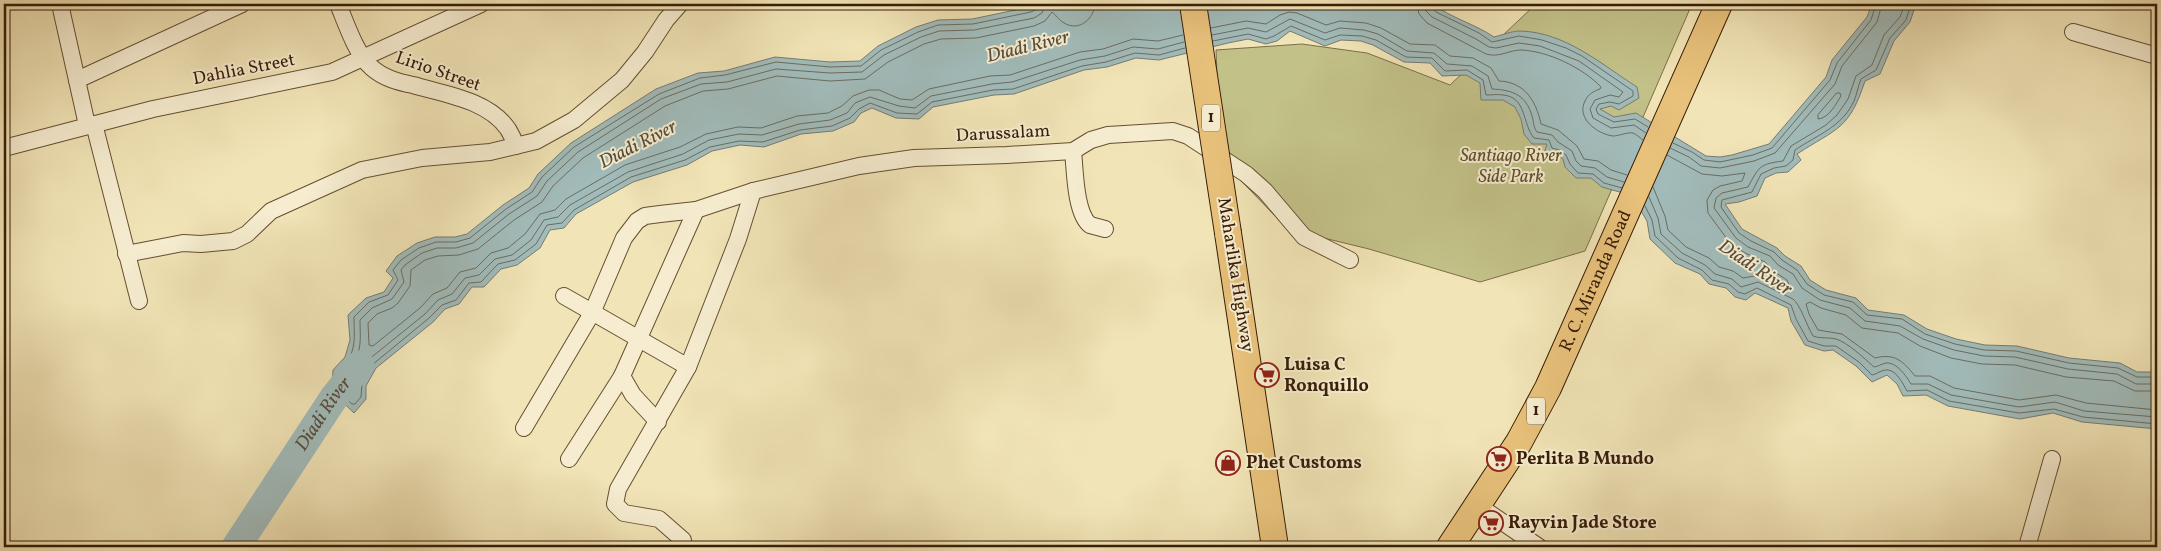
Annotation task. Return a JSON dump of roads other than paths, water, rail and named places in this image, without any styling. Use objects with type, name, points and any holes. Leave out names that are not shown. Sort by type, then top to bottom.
[{"type":"main road","name":"Maharlika Highway","points":[[1193,4],[1275,547]]},
{"type":"main road","name":"R. C. Miranda Road","points":[[1450,547],[1479,506],[1519,442],[1548,388],[1719,4]]},
{"type":"street","points":[[60,4],[77,80],[139,301]]},
{"type":"street","points":[[77,80],[242,4]]},
{"type":"street","points":[[338,4],[363,59]]},
{"type":"street","name":"Dahlia Street","points":[[4,148],[90,124],[241,90],[305,79],[332,72],[481,4]]},
{"type":"street","points":[[126,254],[183,243],[201,244],[233,241],[247,234],[271,211],[362,170],[422,158],[490,152],[536,141],[554,132],[598,102],[622,80],[640,59],[666,20],[680,4]]},
{"type":"street","points":[[2073,32],[2157,56]]},
{"type":"street","name":"Lirio Street","points":[[363,59],[372,69],[392,80],[458,98],[481,107],[496,116],[508,129],[516,146]]},
{"type":"street","name":"Darussalam","points":[[524,428],[592,313],[624,238],[632,226],[645,216],[696,210],[753,191],[859,166],[914,158],[1008,156],[1073,151],[1091,140],[1108,135],[1173,131],[1188,136],[1246,174],[1265,191],[1304,237],[1350,260]]},
{"type":"street","points":[[1073,151],[1078,197],[1082,213],[1090,225],[1105,228]]},
{"type":"street","points":[[683,545],[659,520],[624,513],[615,504],[618,489],[688,367],[738,239],[753,191]]},
{"type":"street","points":[[569,459],[622,376],[640,340],[696,210]]},
{"type":"street","points":[[564,296],[688,367]]},
{"type":"street","points":[[622,376],[638,402],[658,422]]},
{"type":"street","points":[[2027,547],[2052,459]]},
{"type":"street","points":[[1479,506],[1538,547]]},
{"type":"water","points":[[1038,4],[1069,4],[1074,7],[1080,4],[1433,4],[1494,37],[1520,31],[1552,37],[1567,43],[1596,59],[1637,87],[1639,98],[1619,110],[1611,106],[1600,109],[1614,117],[1636,113],[1706,156],[1720,157],[1769,144],[1826,77],[1832,60],[1867,17],[1872,4],[1916,4],[1910,22],[1894,41],[1880,74],[1865,81],[1847,119],[1832,132],[1797,154],[1801,160],[1788,172],[1776,173],[1765,178],[1757,196],[1725,204],[1742,229],[1777,248],[1785,256],[1801,266],[1810,280],[1826,290],[1856,298],[1868,310],[1904,315],[1927,329],[1956,339],[1985,345],[2017,346],[2069,358],[2120,363],[2137,372],[2157,372],[2157,429],[2082,422],[2053,413],[2020,419],[1948,406],[1926,395],[1903,396],[1897,384],[1887,375],[1872,382],[1856,366],[1833,350],[1824,351],[1805,345],[1791,321],[1788,308],[1755,293],[1746,300],[1735,297],[1726,288],[1709,284],[1700,274],[1675,263],[1650,239],[1647,221],[1641,211],[1637,197],[1602,187],[1591,178],[1576,178],[1565,167],[1563,159],[1556,154],[1542,160],[1547,144],[1532,144],[1524,134],[1521,119],[1515,107],[1503,100],[1481,100],[1480,83],[1466,75],[1442,76],[1430,63],[1404,62],[1373,45],[1361,41],[1341,40],[1325,46],[1290,31],[1277,41],[1266,44],[1248,39],[1159,60],[1136,58],[1107,67],[1084,70],[1014,94],[994,95],[933,107],[919,119],[896,118],[872,108],[861,113],[854,122],[833,131],[801,134],[764,147],[740,145],[712,151],[687,165],[633,182],[576,214],[564,228],[550,230],[540,248],[517,265],[501,269],[484,287],[472,287],[459,304],[445,309],[433,322],[376,368],[366,386],[366,399],[354,413],[332,392],[333,370],[345,357],[350,340],[348,315],[366,298],[384,292],[393,278],[386,271],[397,256],[417,243],[435,237],[455,237],[467,234],[503,205],[529,188],[538,174],[571,143],[656,89],[698,73],[724,71],[775,57],[830,62],[860,61],[878,46],[916,27],[938,20],[972,19]]},
{"type":"waterway","name":"Diadi River","points":[[236,547],[335,396],[360,365]]},
{"type":"place","name":"Luisa C Ronquillo","points":[[1267,375]]},
{"type":"place","name":"Perlita B Mundo","points":[[1499,459]]},
{"type":"place","name":"Phet Customs","points":[[1228,463]]},
{"type":"place","name":"Rayvin Jade Store","points":[[1491,523]]},
{"type":"park label","name":"Santiago River Side Park","points":[[1511,166]]}]
